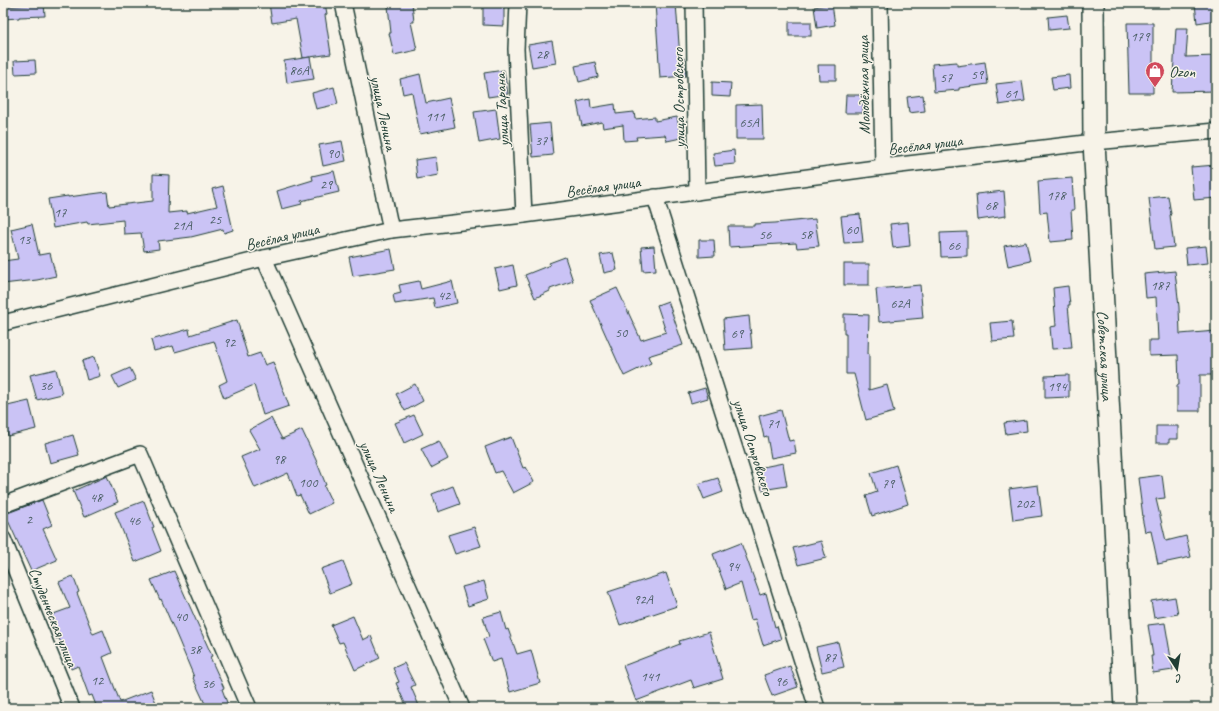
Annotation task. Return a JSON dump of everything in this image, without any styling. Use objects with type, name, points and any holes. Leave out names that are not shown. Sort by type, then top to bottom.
[{"type":"main road","name":"Советская улица","points":[[1093,3],[1094,142],[1125,708]]},
{"type":"street","name":"улица Ленина","points":[[343,3],[391,230]]},
{"type":"street","name":"улица Тарана","points":[[518,3],[516,49],[524,215]]},
{"type":"street","name":"улица Островского","points":[[694,3],[697,192]]},
{"type":"street","name":"Молодёжная улица","points":[[880,3],[883,167]]},
{"type":"street","name":"Весёлая улица","points":[[3,323],[264,258],[391,230],[524,215],[883,167],[1094,142],[1216,132]]},
{"type":"street","name":"улица Островского","points":[[656,197],[817,708]]},
{"type":"street","name":"улица Ленина","points":[[264,258],[462,708]]},
{"type":"street","points":[[3,505],[140,454],[249,708]]},
{"type":"street","name":"Студенческая улица","points":[[3,539],[72,708]]},
{"type":"building","points":[[29,3],[44,3],[45,16],[3,19],[3,7],[29,5]]},
{"type":"building","points":[[269,3],[325,3],[327,14],[325,15],[331,54],[303,58],[296,19],[272,23]]},
{"type":"building","points":[[412,3],[414,22],[411,22],[417,50],[394,55],[389,33],[391,33],[388,6]]},
{"type":"building","points":[[655,3],[676,3],[680,58],[684,58],[686,76],[660,78]]},
{"type":"building","points":[[1195,3],[1214,3],[1216,20],[1197,23]]},
{"type":"building","points":[[832,4],[835,25],[817,28],[814,7]]},
{"type":"building","points":[[483,5],[504,5],[504,26],[483,25]]},
{"type":"building","points":[[1067,15],[1069,28],[1049,30],[1048,17]]},
{"type":"building","points":[[789,22],[811,22],[811,36],[789,36]]},
{"type":"building","points":[[1127,23],[1153,23],[1153,93],[1129,93]]},
{"type":"building","points":[[1176,28],[1188,28],[1186,57],[1216,56],[1216,91],[1172,92]]},
{"type":"building","points":[[552,41],[556,63],[532,67],[528,45]]},
{"type":"building","points":[[310,57],[314,79],[287,83],[284,61]]},
{"type":"building","points":[[35,60],[36,73],[15,74],[14,61]]},
{"type":"building","points":[[595,62],[598,77],[579,82],[575,66]]},
{"type":"building","points":[[957,62],[957,66],[985,62],[988,84],[959,88],[959,90],[934,92],[932,64]]},
{"type":"building","points":[[818,65],[836,65],[836,80],[819,80]]},
{"type":"building","points":[[504,70],[508,94],[488,97],[484,73]]},
{"type":"building","points":[[420,74],[426,103],[449,98],[455,127],[420,134],[412,92],[403,94],[400,79]]},
{"type":"building","points":[[1069,75],[1070,88],[1053,90],[1051,77]]},
{"type":"building","points":[[1022,81],[1025,101],[999,105],[996,84]]},
{"type":"building","points":[[712,82],[731,83],[730,97],[712,96]]},
{"type":"building","points":[[334,87],[338,104],[316,109],[312,93]]},
{"type":"building","points":[[846,95],[863,95],[863,113],[845,113]]},
{"type":"building","points":[[923,95],[925,111],[909,113],[907,97]]},
{"type":"building","points":[[590,99],[591,108],[615,104],[616,114],[634,112],[635,119],[655,117],[655,121],[677,117],[681,138],[667,141],[665,135],[636,137],[637,140],[624,141],[623,125],[603,128],[602,122],[582,126],[577,102]]},
{"type":"building","points":[[762,104],[763,139],[736,139],[736,105]]},
{"type":"building","points":[[496,109],[500,139],[479,143],[474,112]]},
{"type":"building","points":[[550,123],[553,155],[533,157],[530,125]]},
{"type":"building","points":[[342,141],[346,161],[323,166],[319,145]]},
{"type":"building","points":[[734,150],[735,164],[715,166],[713,153]]},
{"type":"building","points":[[436,157],[438,175],[417,179],[415,160]]},
{"type":"building","points":[[1216,165],[1216,198],[1194,200],[1191,167]]},
{"type":"building","points":[[334,171],[339,192],[301,201],[302,204],[282,209],[277,191],[313,180],[312,176]]},
{"type":"building","points":[[153,174],[169,175],[168,213],[187,211],[187,213],[217,206],[212,189],[223,186],[233,230],[224,233],[223,229],[191,237],[158,241],[159,249],[144,251],[141,233],[124,234],[123,220],[88,224],[87,222],[53,228],[48,199],[107,192],[109,206],[153,201]]},
{"type":"building","points":[[1072,178],[1074,210],[1071,210],[1073,240],[1050,242],[1047,212],[1040,213],[1038,181]]},
{"type":"building","points":[[1004,191],[1006,216],[978,220],[976,194]]},
{"type":"building","points":[[1168,196],[1174,247],[1155,249],[1149,198]]},
{"type":"building","points":[[860,214],[863,242],[844,243],[841,216]]},
{"type":"building","points":[[815,219],[819,246],[797,248],[796,243],[729,247],[728,226],[754,226],[754,224]]},
{"type":"building","points":[[908,222],[910,246],[893,248],[890,224]]},
{"type":"building","points":[[32,224],[39,255],[50,253],[56,276],[3,284],[3,261],[18,259],[11,229]]},
{"type":"building","points":[[967,232],[967,256],[941,257],[940,233]]},
{"type":"building","points":[[699,240],[714,240],[715,256],[699,257]]},
{"type":"building","points":[[1026,242],[1030,261],[1008,266],[1004,246]]},
{"type":"building","points":[[654,246],[656,270],[643,271],[641,247]]},
{"type":"building","points":[[1206,246],[1208,263],[1187,265],[1185,248]]},
{"type":"building","points":[[391,249],[395,269],[353,276],[349,257]]},
{"type":"building","points":[[613,253],[617,270],[604,273],[600,255]]},
{"type":"building","points":[[565,257],[573,281],[550,289],[550,291],[535,298],[525,275]]},
{"type":"building","points":[[844,264],[869,264],[869,285],[844,285]]},
{"type":"building","points":[[513,265],[517,285],[500,289],[495,269]]},
{"type":"building","points":[[1175,271],[1180,334],[1216,331],[1216,351],[1212,352],[1213,375],[1200,375],[1200,411],[1177,411],[1177,385],[1179,385],[1178,355],[1149,356],[1149,340],[1158,340],[1156,297],[1146,298],[1144,274]]},
{"type":"building","points":[[419,281],[421,289],[452,281],[457,303],[435,308],[433,298],[395,304],[393,295],[401,293],[399,285]]},
{"type":"building","points":[[920,285],[923,318],[879,322],[876,289]]},
{"type":"building","points":[[1068,286],[1070,305],[1068,305],[1072,348],[1052,349],[1050,327],[1056,326],[1053,288]]},
{"type":"building","points":[[617,288],[641,340],[666,332],[657,305],[668,301],[683,345],[648,356],[651,363],[624,376],[590,300]]},
{"type":"building","points":[[844,314],[869,315],[869,390],[887,385],[894,412],[866,420],[854,374],[846,374],[846,334],[844,334]]},
{"type":"building","points":[[749,316],[752,348],[725,350],[723,319]]},
{"type":"building","points":[[237,320],[248,357],[260,353],[265,365],[273,362],[289,406],[263,415],[254,385],[224,398],[219,385],[227,381],[214,341],[175,352],[173,346],[154,351],[151,340],[189,329],[190,335]]},
{"type":"building","points":[[1012,321],[1014,339],[992,341],[990,323]]},
{"type":"building","points":[[94,357],[100,376],[87,380],[82,361]]},
{"type":"building","points":[[130,368],[136,380],[118,388],[112,376]]},
{"type":"building","points":[[56,369],[62,394],[37,400],[30,375]]},
{"type":"building","points":[[1069,375],[1069,397],[1045,398],[1045,376]]},
{"type":"building","points":[[415,384],[423,401],[405,411],[396,394]]},
{"type":"building","points":[[705,388],[708,398],[691,403],[688,393]]},
{"type":"building","points":[[29,401],[36,429],[8,436],[3,407]]},
{"type":"building","points":[[781,410],[789,441],[794,440],[796,453],[771,458],[767,436],[764,437],[759,416]]},
{"type":"building","points":[[414,415],[423,434],[404,443],[395,423]]},
{"type":"building","points":[[271,418],[282,439],[302,430],[316,460],[326,485],[324,486],[332,503],[309,514],[300,495],[297,496],[288,473],[255,488],[241,457],[260,449],[249,430]]},
{"type":"building","points":[[1026,420],[1027,431],[1006,434],[1004,423]]},
{"type":"building","points":[[1156,426],[1178,426],[1178,439],[1169,439],[1169,443],[1156,443]]},
{"type":"building","points":[[73,435],[79,455],[50,463],[45,443]]},
{"type":"building","points":[[511,437],[523,468],[526,467],[534,482],[513,493],[501,471],[495,473],[485,447]]},
{"type":"building","points":[[439,441],[448,459],[431,468],[421,449]]},
{"type":"building","points":[[783,463],[787,486],[762,490],[758,468]]},
{"type":"building","points":[[896,465],[908,504],[872,516],[866,496],[877,492],[871,473]]},
{"type":"building","points":[[1162,475],[1165,498],[1156,499],[1166,541],[1186,536],[1191,557],[1158,564],[1151,531],[1145,532],[1138,478]]},
{"type":"building","points":[[107,476],[118,502],[84,517],[73,491]]},
{"type":"building","points":[[718,478],[723,492],[704,499],[698,484]]},
{"type":"building","points":[[1038,485],[1042,516],[1013,520],[1009,489]]},
{"type":"building","points":[[453,486],[460,504],[438,512],[432,494]]},
{"type":"building","points":[[42,500],[52,525],[43,529],[57,560],[31,571],[5,514]]},
{"type":"building","points":[[144,501],[161,551],[135,562],[115,512]]},
{"type":"building","points":[[474,527],[481,546],[455,554],[448,535]]},
{"type":"building","points":[[821,541],[826,558],[798,565],[793,548]]},
{"type":"building","points":[[741,543],[760,595],[766,593],[775,627],[777,626],[781,639],[763,645],[755,619],[751,620],[741,583],[726,589],[713,554]]},
{"type":"building","points":[[343,561],[352,584],[330,593],[321,569]]},
{"type":"building","points":[[174,571],[212,656],[210,657],[224,688],[222,689],[229,708],[207,708],[193,678],[194,677],[161,599],[160,600],[151,580]]},
{"type":"building","points":[[666,573],[677,606],[620,625],[608,592]]},
{"type":"building","points":[[73,576],[79,592],[77,593],[93,634],[103,630],[112,653],[103,657],[120,702],[151,690],[158,708],[97,708],[92,695],[89,696],[78,666],[71,669],[59,638],[56,639],[48,616],[70,608],[59,582]]},
{"type":"building","points":[[484,581],[489,599],[468,606],[462,587]]},
{"type":"building","points":[[1175,597],[1178,614],[1154,618],[1151,601]]},
{"type":"building","points":[[501,612],[506,630],[508,629],[517,654],[531,650],[540,683],[510,692],[501,659],[492,662],[483,639],[489,637],[483,617]]},
{"type":"building","points":[[353,616],[363,640],[371,636],[380,658],[355,670],[343,642],[339,643],[331,625]]},
{"type":"building","points":[[1165,623],[1173,670],[1153,673],[1151,656],[1153,656],[1148,625]]},
{"type":"building","points":[[709,632],[723,679],[694,688],[691,680],[636,701],[623,666],[680,644],[679,641]]},
{"type":"building","points":[[838,642],[844,667],[822,672],[816,647]]},
{"type":"building","points":[[404,663],[415,685],[411,687],[420,708],[407,708],[396,683],[399,682],[393,668]]},
{"type":"building","points":[[790,666],[798,687],[772,696],[764,675]]},
{"type":"place","name":"Ozon","points":[[1155,88]]}]
